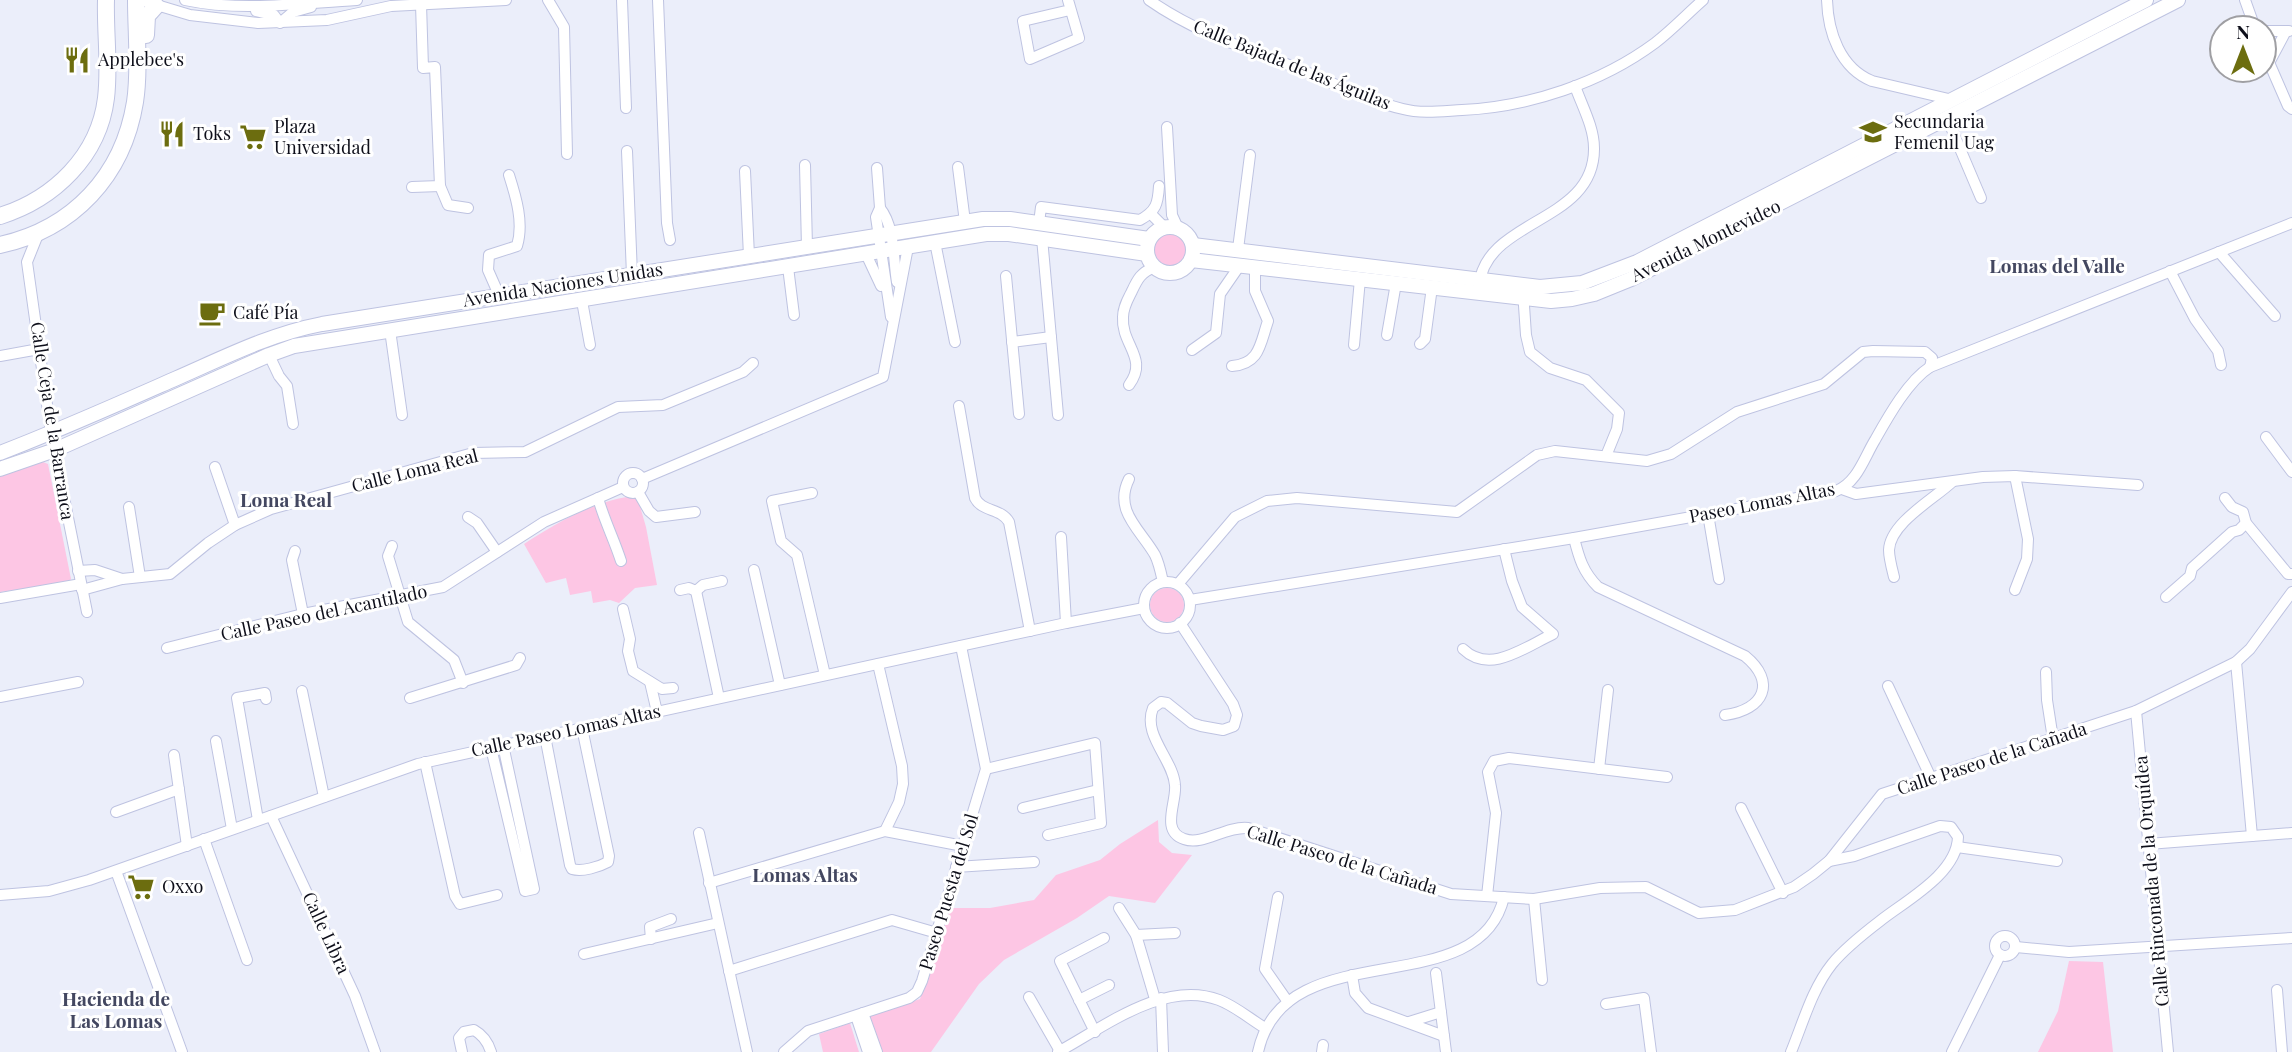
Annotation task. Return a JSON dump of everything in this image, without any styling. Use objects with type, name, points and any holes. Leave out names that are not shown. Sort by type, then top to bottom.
[{"type":"main road","points":[[0,216],[43,197],[64,180],[86,153],[96,134],[106,98],[106,0]]},
{"type":"main road","points":[[0,245],[39,232],[75,210],[96,190],[124,146],[135,91],[138,0]]},
{"type":"main road","points":[[135,91],[145,72],[147,16],[156,6]]},
{"type":"street","points":[[138,0],[210,19],[280,23],[327,20],[387,3],[506,0]]},
{"type":"street","points":[[185,0],[232,9],[268,12],[280,23]]},
{"type":"street","points":[[215,4],[357,0]]},
{"type":"street","points":[[548,0],[564,27],[568,154]]},
{"type":"street","points":[[622,0],[626,108]]},
{"type":"street","points":[[658,0],[667,223],[670,240]]},
{"type":"street","name":"Calle Bajada de las Águilas","points":[[1149,0],[1189,24],[1347,90],[1406,110],[1428,112],[1502,107],[1575,86],[1634,57],[1657,42],[1703,0]]},
{"type":"street","points":[[1827,0],[1834,39],[1847,64],[1859,76],[1953,109],[1981,198]]},
{"type":"street","name":"Avenida Montevideo","points":[[1192,252],[1238,249],[1523,292],[1628,273],[1953,109],[2074,45],[2146,0]]},
{"type":"street","name":"Avenida Montevideo","points":[[2074,45],[2178,0]]},
{"type":"street","points":[[280,23],[293,12],[325,1]]},
{"type":"street","points":[[421,4],[423,68],[435,67],[440,186],[448,205],[468,208]]},
{"type":"street","points":[[1069,5],[1079,38],[1030,59],[1023,21],[1069,5]]},
{"type":"street","points":[[2278,49],[2289,31]]},
{"type":"street","points":[[2278,83],[2292,109]]},
{"type":"street","points":[[1478,286],[1485,265],[1504,242],[1573,198],[1585,181],[1594,157],[1594,146],[1575,86]]},
{"type":"street","points":[[1167,127],[1171,227]]},
{"type":"street","points":[[628,151],[632,275]]},
{"type":"street","points":[[1238,249],[1251,155]]},
{"type":"street","points":[[805,165],[807,247]]},
{"type":"street","points":[[642,479],[883,377],[899,291],[884,235],[886,215],[880,208],[877,167]]},
{"type":"street","points":[[958,167],[965,222]]},
{"type":"street","points":[[745,171],[749,256]]},
{"type":"street","points":[[499,295],[488,270],[489,255],[517,246],[519,239],[517,201],[509,175]]},
{"type":"street","points":[[412,187],[440,186]]},
{"type":"street","points":[[1039,223],[1041,207],[1140,220],[1151,214],[1158,205],[1159,186]]},
{"type":"street","points":[[1150,254],[1160,271],[1174,273],[1181,270],[1192,252],[1188,234],[1151,214]]},
{"type":"street","name":"Avenida Naciones Unidas","points":[[0,453],[258,342],[322,324],[997,218],[1039,223],[1150,254]]},
{"type":"street","name":"Paseo Lomas Altas","points":[[1190,600],[1574,538],[1842,489],[1853,480],[1875,440],[1914,381],[1930,367],[2292,223]]},
{"type":"street","points":[[1129,385],[1137,374],[1138,366],[1124,331],[1125,306],[1150,254],[1153,234],[1171,227]]},
{"type":"street","name":"Calle Ceja de la Barranca","points":[[39,232],[27,262],[51,433],[87,612]]},
{"type":"street","name":"Avenida Naciones Unidas","points":[[0,469],[55,450],[269,355],[323,340],[999,233],[1150,254]]},
{"type":"street","points":[[1042,238],[1058,415]]},
{"type":"street","points":[[935,242],[955,342]]},
{"type":"street","points":[[887,250],[887,296],[892,323]]},
{"type":"street","name":"Avenida Montevideo","points":[[1192,252],[1255,267],[1432,287],[1478,286]]},
{"type":"street","points":[[2219,252],[2275,316]]},
{"type":"street","points":[[1192,350],[1216,333],[1220,294],[1240,265]]},
{"type":"street","points":[[788,267],[794,314]]},
{"type":"street","points":[[1232,366],[1246,365],[1254,358],[1268,321],[1255,290],[1255,267]]},
{"type":"street","points":[[2171,271],[2195,319],[2218,351],[2221,365]]},
{"type":"street","points":[[1006,276],[1019,414]]},
{"type":"street","points":[[1354,345],[1360,279]]},
{"type":"street","points":[[1387,335],[1396,283]]},
{"type":"street","points":[[1420,344],[1425,339],[1432,287]]},
{"type":"street","points":[[1523,292],[1530,352],[1549,368],[1586,380],[1619,413],[1617,429],[1606,456]]},
{"type":"street","points":[[582,301],[590,345]]},
{"type":"street","points":[[322,324],[323,340]]},
{"type":"street","points":[[390,330],[402,415]]},
{"type":"street","points":[[1012,342],[1051,337]]},
{"type":"street","points":[[0,356],[39,349]]},
{"type":"street","points":[[1178,584],[1234,517],[1267,501],[1297,498],[1452,513],[1461,511],[1545,452],[1659,460],[1737,412],[1824,384],[1858,355],[1868,351],[1925,352],[1932,358],[1930,367]]},
{"type":"street","points":[[269,355],[287,386],[293,424]]},
{"type":"street","name":"Calle Loma Real","points":[[0,598],[170,574],[203,546],[235,525],[271,509],[473,453],[526,452],[618,407],[663,405],[743,372],[752,363]]},
{"type":"street","points":[[959,406],[977,503],[1005,515],[1009,522],[1030,631]]},
{"type":"street","points":[[2266,437],[2292,472]]},
{"type":"street","points":[[215,467],[235,525]]},
{"type":"street","points":[[630,473],[635,473],[642,479],[642,487],[638,492],[631,493],[623,487],[623,479],[630,473]]},
{"type":"street","points":[[1842,489],[1856,494],[1983,477],[2015,476],[2138,485]]},
{"type":"street","points":[[2015,476],[2028,539],[2027,559],[2015,590]]},
{"type":"street","points":[[1129,479],[1123,498],[1126,510],[1129,519],[1154,553],[1163,582]]},
{"type":"street","points":[[1894,578],[1889,549],[1894,533],[1911,514],[1952,482]]},
{"type":"street","name":"Calle Paseo del Acantilado","points":[[167,648],[303,614],[443,587],[544,522],[623,487]]},
{"type":"street","points":[[638,492],[649,511],[656,517],[695,512]]},
{"type":"street","points":[[812,493],[772,501],[781,541],[797,555],[824,675]]},
{"type":"street","points":[[598,498],[621,561]]},
{"type":"street","points":[[2225,498],[2232,507],[2243,512],[2246,523],[2288,574],[2292,573]]},
{"type":"street","points":[[129,507],[140,577]]},
{"type":"street","points":[[1708,514],[1719,579]]},
{"type":"street","points":[[468,517],[477,523],[497,552]]},
{"type":"street","points":[[2166,597],[2190,576],[2192,568],[2246,523]]},
{"type":"street","points":[[1061,537],[1066,623]]},
{"type":"street","points":[[1574,538],[1580,564],[1598,587],[1745,656],[1754,663],[1764,683],[1762,694],[1749,709],[1725,715]]},
{"type":"street","points":[[391,546],[388,555],[408,622],[454,660],[463,683]]},
{"type":"street","points":[[1463,649],[1476,659],[1494,660],[1553,634],[1522,607],[1504,549]]},
{"type":"street","points":[[295,551],[292,559],[303,614]]},
{"type":"street","name":"Calle Loma Real","points":[[78,570],[95,570],[122,579]]},
{"type":"street","points":[[754,570],[780,685]]},
{"type":"street","points":[[696,591],[703,585],[722,581]]},
{"type":"street","points":[[1163,582],[1178,584],[1190,600],[1188,613],[1181,623],[1158,626],[1147,616],[1144,601],[1150,589],[1163,582]]},
{"type":"street","points":[[680,590],[689,588],[696,591]]},
{"type":"street","points":[[696,591],[719,698]]},
{"type":"street","name":"Calle Paseo de la Cañada","points":[[1181,623],[1233,704],[1237,715],[1234,726],[1223,730],[1192,723],[1167,703],[1161,702],[1153,708],[1150,724],[1175,782],[1171,819],[1172,828],[1179,837],[1195,841],[1232,828],[1248,828],[1451,894],[1534,899],[1600,888],[1646,887],[1692,911],[1715,914],[1735,911],[1794,887],[1829,861],[1882,794],[2136,711],[2236,662],[2250,649],[2292,592]]},
{"type":"street","name":"Calle Paseo Lomas Altas","points":[[0,895],[62,888],[425,762],[1144,608]]},
{"type":"street","points":[[623,609],[630,639],[628,651],[633,671],[662,689],[673,688]]},
{"type":"street","name":"Paseo Puesta del Sol","points":[[784,1052],[808,1031],[909,999],[917,992],[986,769],[961,646]]},
{"type":"street","points":[[410,698],[516,664],[520,658]]},
{"type":"street","points":[[2236,662],[2252,836]]},
{"type":"street","points":[[878,664],[903,784],[899,802],[885,831]]},
{"type":"street","points":[[2046,672],[2053,739]]},
{"type":"street","points":[[0,697],[78,682]]},
{"type":"street","points":[[650,682],[657,712]]},
{"type":"street","points":[[1888,686],[1931,778]]},
{"type":"street","points":[[1599,769],[1608,690]]},
{"type":"street","points":[[302,691],[324,797]]},
{"type":"street","points":[[258,820],[237,698],[265,693],[266,699]]},
{"type":"street","name":"Calle Rinconada de la Orquídea","points":[[2136,711],[2168,1052]]},
{"type":"street","points":[[545,736],[569,865],[576,870],[608,862],[609,856],[582,728]]},
{"type":"street","points":[[216,741],[232,830]]},
{"type":"street","points":[[986,769],[1095,743],[1101,823],[1048,835]]},
{"type":"street","points":[[497,746],[534,889],[525,891],[497,746]]},
{"type":"street","points":[[174,755],[187,846]]},
{"type":"street","points":[[1487,896],[1496,813],[1489,772],[1494,761],[1508,758],[1667,777]]},
{"type":"street","points":[[425,762],[455,896],[460,904],[497,895]]},
{"type":"street","points":[[116,811],[179,789]]},
{"type":"street","points":[[1023,808],[1098,790]]},
{"type":"street","points":[[1741,808],[1783,893]]},
{"type":"street","name":"Calle Libra","points":[[271,816],[350,985],[375,1052]]},
{"type":"street","points":[[1791,1052],[1820,983],[1831,965],[1878,922],[1930,885],[1957,848],[1958,837],[1955,830],[1940,826],[1854,856],[1829,861]]},
{"type":"street","points":[[709,883],[885,831],[963,846]]},
{"type":"street","points":[[2148,844],[2292,832]]},
{"type":"street","points":[[699,833],[747,1052]]},
{"type":"street","points":[[204,839],[247,960]]},
{"type":"street","points":[[1957,848],[2057,861]]},
{"type":"street","points":[[956,867],[1034,862]]},
{"type":"street","points":[[116,871],[182,1052]]},
{"type":"street","points":[[1278,897],[1265,969],[1288,1002]]},
{"type":"street","points":[[1258,1052],[1265,1028],[1288,1002],[1303,990],[1326,981],[1445,955],[1464,947],[1478,939],[1492,925],[1504,897]]},
{"type":"street","points":[[1534,899],[1542,980]]},
{"type":"street","points":[[1119,908],[1136,935],[1158,999],[1163,1052]]},
{"type":"street","points":[[651,939],[650,926],[671,919]]},
{"type":"street","points":[[729,971],[892,920],[937,933]]},
{"type":"street","points":[[584,954],[718,923]]},
{"type":"street","points":[[1136,935],[1175,933]]},
{"type":"street","points":[[2010,937],[2016,947],[2013,953],[2007,956],[2000,955],[1995,944],[1998,938],[2010,937]]},
{"type":"street","points":[[1095,1031],[1060,961],[1104,938]]},
{"type":"street","points":[[2016,947],[2069,952],[2292,938]]},
{"type":"street","points":[[1952,1052],[2000,955]]},
{"type":"street","points":[[1436,973],[1446,1052]]},
{"type":"street","points":[[1352,975],[1355,993],[1368,1008],[1444,1036]]},
{"type":"street","points":[[1080,1000],[1109,985]]},
{"type":"street","points":[[2277,990],[2282,1052]]},
{"type":"street","points":[[1029,997],[1059,1051],[1158,999],[1186,994],[1218,999],[1265,1028]]},
{"type":"street","points":[[1606,1004],[1643,998],[1651,1052]]},
{"type":"street","points":[[1409,1022],[1441,1012]]},
{"type":"street","points":[[859,1014],[868,1052]]},
{"type":"street","points":[[859,1014],[877,1052]]},
{"type":"street","points":[[462,1052],[459,1038],[464,1032],[474,1030],[489,1044],[491,1052]]},
{"type":"shaded area","points":[[1170,228],[1185,235],[1192,250],[1185,265],[1170,272],[1155,265],[1148,250],[1155,235]]},
{"type":"shaded area","points":[[43,462],[48,464],[71,579],[69,582],[0,592],[0,476]]},
{"type":"shaded area","points":[[637,496],[657,585],[635,588],[619,603],[610,600],[593,603],[591,591],[570,595],[566,578],[546,583],[524,544],[564,520],[593,507],[608,501]]},
{"type":"shaded area","points":[[1167,588],[1179,593],[1184,605],[1179,617],[1167,622],[1155,617],[1150,605],[1155,593]]},
{"type":"shaded area","points":[[1158,820],[1159,842],[1172,853],[1192,855],[1155,903],[1109,896],[1077,918],[1004,960],[979,984],[931,1052],[882,1052],[868,1016],[920,999],[948,908],[990,908],[1034,900],[1056,875],[1100,860]]},
{"type":"shaded area","points":[[2069,961],[2103,962],[2113,1052],[2038,1052],[2058,1011]]},
{"type":"shaded area","points":[[850,1023],[859,1052],[823,1052],[819,1034]]},
{"type":"place","name":"Applebee's","points":[[77,60]]},
{"type":"place","name":"Secundaria Femenil Uag","points":[[1873,132]]},
{"type":"place","name":"Toks","points":[[172,134]]},
{"type":"place","name":"Plaza Universidad","points":[[253,137]]},
{"type":"place","name":"Café Pía","points":[[212,313]]},
{"type":"place","name":"Oxxo","points":[[141,887]]},
{"type":"district","name":"Lomas del Valle","points":[[2057,266]]},
{"type":"district","name":"Loma Real","points":[[286,500]]},
{"type":"district","name":"Lomas Altas","points":[[805,875]]},
{"type":"district","name":"Hacienda de Las Lomas","points":[[116,1010]]}]
